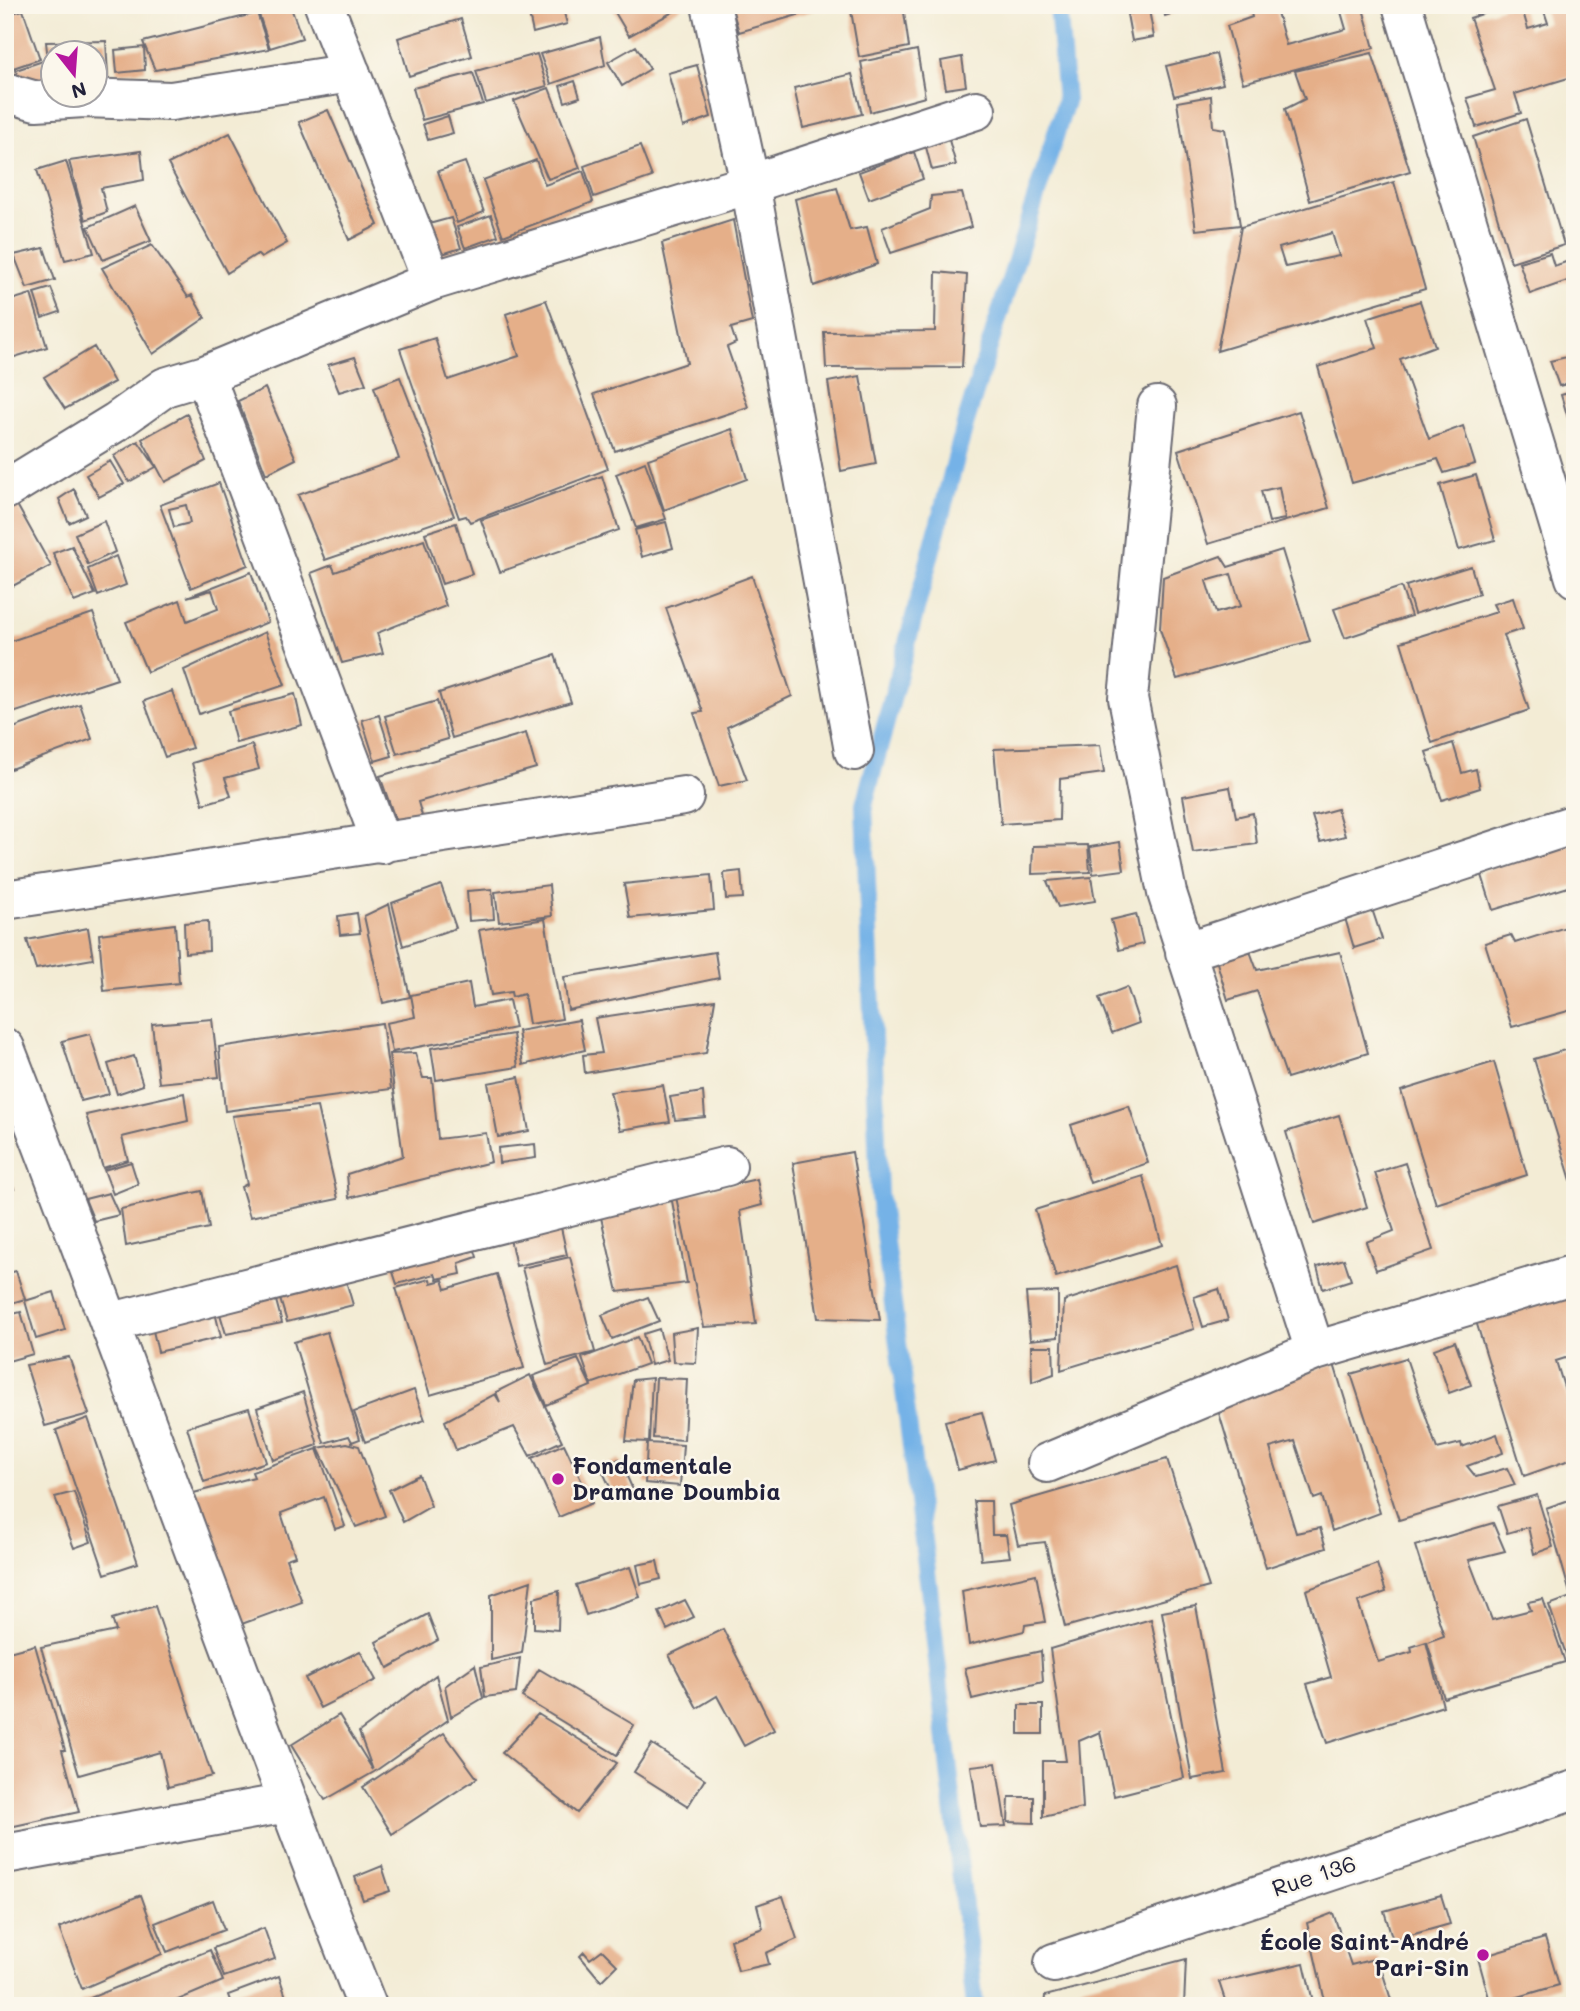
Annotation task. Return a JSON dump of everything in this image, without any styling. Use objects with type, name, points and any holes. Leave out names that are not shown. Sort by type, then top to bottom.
[{"type":"street","points":[[324,5],[432,281]]},
{"type":"street","points":[[711,5],[750,184],[854,751]]},
{"type":"street","points":[[1402,5],[1575,578]]},
{"type":"street","points":[[5,92],[36,101],[84,98],[171,101],[351,73]]},
{"type":"street","points":[[5,490],[116,422],[165,387],[205,375],[432,281],[750,184],[975,110]]},
{"type":"street","points":[[205,375],[382,844]]},
{"type":"street","points":[[1157,407],[1128,698],[1167,893],[1315,1351]]},
{"type":"street","points":[[5,900],[684,796]]},
{"type":"street","points":[[1185,952],[1575,824]]},
{"type":"street","points":[[5,1048],[112,1322],[287,1804],[367,2006]]},
{"type":"street","points":[[112,1322],[727,1166]]},
{"type":"street","points":[[1047,1463],[1315,1351],[1575,1274]]},
{"type":"street","name":"Rue 136","points":[[1054,1963],[1575,1790]]},
{"type":"street","points":[[5,1854],[287,1804]]},
{"type":"building","points":[[256,5],[290,5],[302,38],[270,48]]},
{"type":"building","points":[[527,5],[562,5],[567,24],[533,33]]},
{"type":"building","points":[[621,5],[682,7],[629,36],[613,9]]},
{"type":"building","points":[[731,5],[814,5],[815,10],[739,32]]},
{"type":"building","points":[[850,5],[903,5],[909,47],[859,57]]},
{"type":"building","points":[[1163,5],[1194,5],[1195,6],[1165,16]]},
{"type":"building","points":[[1249,5],[1275,5],[1286,45],[1346,29],[1339,5],[1362,5],[1374,48],[1243,83],[1227,26],[1252,17]]},
{"type":"building","points":[[1510,5],[1521,5],[1528,29],[1548,23],[1542,5],[1575,5],[1575,76],[1515,94],[1521,113],[1476,127],[1467,98],[1495,90],[1470,18]]},
{"type":"building","points":[[23,10],[38,60],[10,69],[5,58],[5,15]]},
{"type":"building","points":[[1149,10],[1154,37],[1132,41],[1127,14]]},
{"type":"building","points":[[257,13],[269,49],[155,70],[143,42]]},
{"type":"building","points":[[461,19],[472,56],[409,76],[398,38]]},
{"type":"building","points":[[600,37],[605,65],[551,84],[540,54]]},
{"type":"building","points":[[636,46],[650,69],[622,86],[608,62]]},
{"type":"building","points":[[144,47],[145,70],[117,73],[115,50]]},
{"type":"building","points":[[917,50],[925,97],[870,112],[861,62]]},
{"type":"building","points":[[1372,53],[1410,171],[1310,201],[1285,109],[1305,99],[1295,71]]},
{"type":"building","points":[[537,54],[547,86],[486,103],[476,71]]},
{"type":"building","points":[[1216,54],[1223,84],[1174,96],[1166,66]]},
{"type":"building","points":[[962,57],[966,86],[946,89],[941,61]]},
{"type":"building","points":[[38,63],[38,82],[19,83],[16,70]]},
{"type":"building","points":[[697,65],[711,117],[683,127],[668,73]]},
{"type":"building","points":[[473,73],[483,104],[422,120],[413,88]]},
{"type":"building","points":[[852,74],[862,114],[803,128],[794,88]]},
{"type":"building","points":[[575,81],[580,97],[565,102],[560,86]]},
{"type":"building","points":[[549,88],[580,168],[548,179],[514,101]]},
{"type":"building","points":[[1211,96],[1213,127],[1225,129],[1240,225],[1196,230],[1177,102]]},
{"type":"building","points":[[328,110],[378,225],[349,240],[299,122]]},
{"type":"building","points":[[448,116],[453,133],[428,140],[423,124]]},
{"type":"building","points":[[1526,119],[1564,245],[1511,262],[1473,137]]},
{"type":"building","points":[[230,133],[287,243],[261,258],[257,254],[227,273],[168,164]]},
{"type":"building","points":[[949,140],[956,165],[932,170],[926,147]]},
{"type":"building","points":[[640,146],[652,177],[594,197],[584,166]]},
{"type":"building","points":[[141,151],[144,180],[101,188],[107,212],[85,220],[69,161]]},
{"type":"building","points":[[914,152],[923,179],[869,199],[859,172]]},
{"type":"building","points":[[536,160],[545,185],[583,171],[593,202],[503,236],[483,180]]},
{"type":"building","points":[[66,161],[94,253],[65,260],[37,170]]},
{"type":"building","points":[[465,162],[484,212],[457,223],[438,171]]},
{"type":"building","points":[[1394,182],[1425,289],[1217,351],[1241,227]],"holes":[[[1332,233],[1339,256],[1285,267],[1279,248]]]},
{"type":"building","points":[[837,188],[850,230],[867,227],[877,264],[814,286],[795,199]]},
{"type":"building","points":[[962,193],[971,227],[891,253],[882,228],[930,209],[931,196]]},
{"type":"building","points":[[135,206],[151,241],[103,260],[88,227]]},
{"type":"building","points":[[491,215],[498,236],[465,248],[457,227]]},
{"type":"building","points":[[451,218],[461,248],[439,255],[429,224]]},
{"type":"building","points":[[733,220],[752,322],[731,328],[736,343],[727,347],[748,407],[615,451],[594,394],[687,363],[662,243]]},
{"type":"building","points":[[152,245],[188,297],[192,295],[205,318],[153,354],[102,268]]},
{"type":"building","points":[[44,248],[55,280],[27,288],[14,255]]},
{"type":"building","points":[[1550,253],[1554,266],[1575,259],[1575,293],[1570,280],[1530,294],[1519,262]]},
{"type":"building","points":[[936,272],[967,275],[962,367],[826,368],[824,332],[935,331]]},
{"type":"building","points":[[51,288],[60,312],[42,318],[34,293]]},
{"type":"building","points":[[31,294],[47,347],[5,360],[5,302]]},
{"type":"building","points":[[546,300],[608,469],[470,522],[466,516],[459,518],[400,349],[435,338],[448,380],[519,356],[506,314]]},
{"type":"building","points":[[1420,301],[1435,346],[1400,359],[1429,439],[1463,426],[1475,464],[1444,473],[1438,459],[1352,483],[1318,367],[1377,348],[1367,318]]},
{"type":"building","points":[[94,347],[114,382],[65,409],[44,377]]},
{"type":"building","points":[[1575,355],[1575,382],[1559,386],[1550,361]]},
{"type":"building","points":[[355,357],[366,384],[339,392],[328,365]]},
{"type":"building","points":[[860,376],[876,464],[841,471],[828,382]]},
{"type":"building","points":[[400,377],[454,516],[325,560],[298,495],[399,459],[374,387]]},
{"type":"building","points":[[265,388],[296,459],[266,474],[238,401]]},
{"type":"building","points":[[1575,391],[1575,438],[1574,438],[1561,395]]},
{"type":"building","points":[[1299,411],[1329,508],[1208,544],[1178,450]],"holes":[[[1279,487],[1285,519],[1269,522],[1261,491]]]},
{"type":"building","points":[[187,414],[206,461],[165,482],[142,439]]},
{"type":"building","points":[[732,429],[747,479],[664,510],[648,459]]},
{"type":"building","points":[[138,441],[156,467],[129,482],[114,456]]},
{"type":"building","points":[[110,461],[124,484],[99,497],[86,475]]},
{"type":"building","points":[[645,462],[666,519],[636,528],[616,474]]},
{"type":"building","points":[[1476,475],[1495,540],[1459,550],[1440,485]]},
{"type":"building","points":[[602,476],[619,530],[500,572],[481,520]]},
{"type":"building","points":[[219,483],[248,565],[191,588],[160,505]],"holes":[[[186,505],[190,523],[174,527],[169,509]]]},
{"type":"building","points":[[74,489],[86,515],[69,523],[59,499]]},
{"type":"building","points":[[16,503],[51,566],[5,590],[5,508]]},
{"type":"building","points":[[104,521],[115,552],[88,565],[75,534]]},
{"type":"building","points":[[666,522],[673,548],[642,557],[635,530]]},
{"type":"building","points":[[456,523],[472,574],[442,584],[425,533]]},
{"type":"building","points":[[424,540],[446,606],[377,633],[383,653],[342,663],[311,573],[332,565],[335,572]]},
{"type":"building","points":[[72,546],[95,594],[74,602],[53,553]]},
{"type":"building","points":[[1282,550],[1310,641],[1177,679],[1160,629],[1163,577],[1221,556],[1228,567]],"holes":[[[1231,574],[1241,606],[1216,613],[1206,581]]]},
{"type":"building","points":[[116,556],[126,585],[98,596],[88,569]]},
{"type":"building","points":[[1471,566],[1479,594],[1414,614],[1406,586]]},
{"type":"building","points":[[251,572],[268,622],[147,672],[126,622],[180,600],[187,621],[218,609],[212,590],[187,597]]},
{"type":"building","points":[[752,576],[792,696],[727,727],[747,780],[719,786],[694,713],[703,712],[666,608]]},
{"type":"building","points":[[1401,587],[1411,616],[1345,638],[1334,609]]},
{"type":"building","points":[[1513,598],[1523,629],[1504,635],[1529,710],[1432,743],[1401,642],[1497,612],[1493,604]]},
{"type":"building","points":[[93,613],[117,679],[7,715],[5,643]]},
{"type":"building","points":[[265,632],[285,685],[199,714],[184,670]]},
{"type":"building","points":[[555,655],[571,702],[452,738],[439,693]]},
{"type":"building","points":[[172,691],[192,748],[165,757],[144,701]]},
{"type":"building","points":[[295,694],[302,725],[236,743],[228,711]]},
{"type":"building","points":[[437,701],[448,739],[397,754],[385,716]]},
{"type":"building","points":[[80,704],[92,739],[5,771],[5,731]]},
{"type":"building","points":[[379,715],[392,756],[375,761],[362,720]]},
{"type":"building","points":[[526,733],[536,768],[418,802],[425,826],[400,833],[380,776]]},
{"type":"building","points":[[1453,743],[1462,773],[1476,769],[1480,788],[1442,800],[1426,752]]},
{"type":"building","points":[[252,745],[259,769],[225,778],[231,796],[203,804],[192,763]]},
{"type":"building","points":[[1100,745],[1104,773],[1060,779],[1059,820],[1001,824],[994,749]]},
{"type":"building","points":[[1230,787],[1236,817],[1253,813],[1257,844],[1193,853],[1183,796]]},
{"type":"building","points":[[1337,809],[1345,836],[1320,842],[1312,816]]},
{"type":"building","points":[[1120,842],[1124,870],[1093,874],[1090,847]]},
{"type":"building","points":[[1575,843],[1575,885],[1493,910],[1481,872]]},
{"type":"building","points":[[1088,845],[1090,872],[1032,874],[1033,846]]},
{"type":"building","points":[[741,871],[743,898],[726,899],[724,873]]},
{"type":"building","points":[[711,875],[714,910],[630,918],[624,884]]},
{"type":"building","points":[[1091,877],[1095,901],[1058,907],[1047,881]]},
{"type":"building","points":[[441,885],[456,928],[403,946],[392,903]]},
{"type":"building","points":[[549,885],[552,916],[499,922],[495,892]]},
{"type":"building","points":[[492,889],[494,919],[469,921],[467,891]]},
{"type":"building","points":[[389,904],[410,997],[383,1003],[364,916]]},
{"type":"building","points":[[1372,909],[1382,939],[1354,948],[1345,918]]},
{"type":"building","points":[[357,913],[360,933],[340,935],[338,916]]},
{"type":"building","points":[[1136,914],[1143,944],[1119,950],[1111,920]]},
{"type":"building","points":[[545,919],[562,1019],[529,1024],[524,994],[512,997],[511,992],[491,995],[479,930]]},
{"type":"building","points":[[208,921],[209,951],[185,953],[184,923]]},
{"type":"building","points":[[175,924],[179,983],[104,991],[99,934]]},
{"type":"building","points":[[1575,924],[1575,1009],[1512,1027],[1485,943],[1511,935],[1515,943]]},
{"type":"building","points":[[88,928],[93,959],[36,969],[27,940]]},
{"type":"building","points":[[1245,938],[1257,970],[1340,952],[1368,1053],[1287,1078],[1257,991],[1228,1000],[1213,949]]},
{"type":"building","points":[[715,952],[719,978],[568,1010],[564,977]]},
{"type":"building","points":[[469,983],[473,1007],[509,1000],[515,1028],[392,1052],[386,1023],[415,1017],[411,995]]},
{"type":"building","points":[[1127,987],[1139,1023],[1112,1033],[1099,998]]},
{"type":"building","points":[[715,1000],[706,1053],[585,1073],[583,1055],[602,1053],[595,1018]]},
{"type":"building","points":[[212,1019],[219,1077],[159,1083],[152,1024]]},
{"type":"building","points":[[579,1020],[585,1050],[523,1065],[518,1031]]},
{"type":"building","points":[[382,1023],[391,1089],[225,1111],[219,1047]]},
{"type":"building","points":[[90,1034],[109,1094],[81,1101],[62,1041]]},
{"type":"building","points":[[513,1034],[518,1067],[436,1080],[431,1048]]},
{"type":"building","points":[[1575,1047],[1575,1190],[1574,1190],[1534,1059]]},
{"type":"building","points":[[415,1053],[423,1078],[432,1078],[438,1139],[486,1133],[491,1162],[349,1198],[347,1174],[403,1156],[389,1054]]},
{"type":"building","points":[[134,1056],[143,1085],[117,1094],[108,1064]]},
{"type":"building","points":[[1494,1062],[1527,1175],[1436,1204],[1401,1091]]},
{"type":"building","points":[[519,1077],[529,1131],[498,1137],[488,1083]]},
{"type":"building","points":[[663,1085],[670,1122],[620,1130],[610,1092]]},
{"type":"building","points":[[703,1092],[705,1117],[675,1120],[670,1097]]},
{"type":"building","points":[[184,1093],[188,1121],[122,1137],[128,1160],[103,1168],[86,1115]]},
{"type":"building","points":[[1129,1106],[1148,1163],[1090,1183],[1071,1125]]},
{"type":"building","points":[[317,1107],[338,1199],[250,1217],[241,1187],[247,1184],[232,1116]]},
{"type":"building","points":[[1339,1115],[1367,1207],[1314,1224],[1286,1132]]},
{"type":"building","points":[[535,1144],[536,1158],[499,1163],[498,1148]]},
{"type":"building","points":[[852,1152],[880,1320],[818,1318],[793,1163]]},
{"type":"building","points":[[5,1161],[14,1189],[5,1191]]},
{"type":"building","points":[[131,1162],[138,1184],[113,1194],[104,1170]]},
{"type":"building","points":[[1405,1163],[1433,1250],[1376,1270],[1366,1242],[1394,1231],[1375,1173]]},
{"type":"building","points":[[1143,1176],[1162,1245],[1056,1277],[1035,1210]]},
{"type":"building","points":[[757,1179],[762,1205],[740,1211],[756,1324],[704,1327],[676,1197]]},
{"type":"building","points":[[202,1191],[209,1228],[126,1246],[121,1209]]},
{"type":"building","points":[[109,1193],[119,1215],[94,1221],[85,1199]]},
{"type":"building","points":[[672,1201],[687,1283],[618,1292],[600,1213]]},
{"type":"building","points":[[560,1223],[567,1255],[516,1266],[509,1234]]},
{"type":"building","points":[[472,1241],[477,1257],[459,1263],[461,1274],[437,1279],[435,1274],[397,1284],[389,1260]]},
{"type":"building","points":[[570,1257],[595,1352],[547,1365],[522,1268]]},
{"type":"building","points":[[1344,1259],[1351,1280],[1323,1289],[1317,1267]]},
{"type":"building","points":[[1176,1265],[1194,1329],[1061,1370],[1064,1301]]},
{"type":"building","points":[[16,1271],[25,1299],[8,1304],[5,1274]]},
{"type":"building","points":[[344,1274],[353,1305],[287,1322],[277,1289]]},
{"type":"building","points":[[497,1274],[524,1368],[430,1395],[396,1288],[430,1279],[431,1283],[443,1280],[446,1289]]},
{"type":"building","points":[[1575,1286],[1575,1355],[1556,1361],[1568,1400],[1575,1398],[1575,1458],[1524,1476],[1475,1318]]},
{"type":"building","points":[[1219,1289],[1228,1320],[1203,1327],[1194,1297]]},
{"type":"building","points":[[54,1292],[65,1330],[36,1339],[25,1301]]},
{"type":"building","points":[[1058,1292],[1058,1337],[1030,1340],[1026,1293]]},
{"type":"building","points":[[274,1293],[282,1323],[226,1334],[217,1304]]},
{"type":"building","points":[[648,1297],[659,1321],[612,1339],[602,1315]]},
{"type":"building","points":[[213,1304],[221,1337],[158,1352],[150,1318]]},
{"type":"building","points":[[21,1312],[33,1354],[5,1362],[5,1316]]},
{"type":"building","points":[[698,1328],[696,1363],[673,1362],[671,1333]]},
{"type":"building","points":[[659,1329],[668,1360],[651,1365],[643,1334]]},
{"type":"building","points":[[327,1332],[360,1439],[352,1442],[349,1436],[324,1443],[294,1342]]},
{"type":"building","points":[[637,1337],[647,1364],[591,1384],[582,1358]]},
{"type":"building","points":[[1455,1341],[1471,1385],[1449,1393],[1434,1349]]},
{"type":"building","points":[[1031,1346],[1053,1346],[1054,1374],[1032,1382]]},
{"type":"building","points":[[69,1357],[89,1414],[45,1426],[26,1365]]},
{"type":"building","points":[[1406,1358],[1437,1449],[1461,1443],[1462,1447],[1497,1434],[1503,1453],[1467,1466],[1476,1477],[1507,1468],[1515,1485],[1399,1520],[1351,1374]]},
{"type":"building","points":[[578,1359],[591,1386],[546,1405],[533,1376]]},
{"type":"building","points":[[1334,1364],[1380,1513],[1332,1531],[1322,1496],[1314,1499],[1295,1441],[1270,1448],[1296,1533],[1320,1528],[1326,1548],[1266,1568],[1215,1400]]},
{"type":"building","points":[[530,1375],[562,1441],[530,1456],[514,1427],[456,1450],[445,1421],[495,1394],[500,1402],[496,1392]]},
{"type":"building","points":[[652,1378],[649,1442],[626,1441],[633,1380]]},
{"type":"building","points":[[656,1378],[687,1379],[684,1440],[653,1438]]},
{"type":"building","points":[[414,1390],[425,1420],[365,1442],[354,1412]]},
{"type":"building","points":[[303,1392],[318,1445],[273,1460],[257,1408]]},
{"type":"building","points":[[249,1408],[266,1462],[204,1482],[187,1427]]},
{"type":"building","points":[[982,1412],[995,1460],[958,1470],[945,1421]]},
{"type":"building","points":[[88,1418],[138,1563],[105,1574],[56,1430]]},
{"type":"building","points":[[347,1443],[359,1446],[385,1516],[356,1527],[318,1448]]},
{"type":"building","points":[[647,1443],[683,1445],[680,1486],[645,1483]]},
{"type":"building","points":[[564,1444],[592,1503],[559,1517],[532,1458]]},
{"type":"building","points":[[317,1449],[345,1526],[335,1529],[324,1497],[281,1513],[295,1556],[286,1559],[302,1602],[239,1625],[190,1494],[254,1477],[252,1472]]},
{"type":"building","points":[[619,1459],[634,1492],[616,1500],[601,1468]]},
{"type":"building","points":[[1167,1459],[1209,1587],[1065,1627],[1045,1542],[1018,1545],[1009,1505]]},
{"type":"building","points":[[419,1475],[431,1506],[403,1522],[389,1490]]},
{"type":"building","points":[[74,1492],[91,1542],[74,1548],[55,1497]]},
{"type":"building","points":[[1537,1495],[1553,1547],[1534,1554],[1528,1527],[1507,1533],[1498,1506]]},
{"type":"building","points":[[1575,1498],[1575,1658],[1568,1660],[1549,1605],[1571,1597],[1546,1508]]},
{"type":"building","points":[[974,1501],[991,1501],[992,1535],[1006,1535],[1010,1557],[981,1560]]},
{"type":"building","points":[[1493,1523],[1505,1551],[1469,1560],[1492,1620],[1531,1610],[1528,1602],[1543,1599],[1565,1662],[1444,1698],[1427,1642],[1444,1636],[1415,1546]]},
{"type":"building","points":[[657,1561],[661,1579],[641,1584],[637,1565]]},
{"type":"building","points":[[1377,1564],[1386,1592],[1358,1602],[1378,1662],[1412,1652],[1411,1647],[1426,1642],[1443,1706],[1327,1743],[1307,1684],[1331,1677],[1306,1590]]},
{"type":"building","points":[[630,1567],[640,1597],[586,1615],[576,1585]]},
{"type":"building","points":[[1036,1574],[1045,1622],[1025,1625],[1024,1631],[969,1645],[962,1591]]},
{"type":"building","points":[[531,1581],[522,1653],[491,1660],[491,1595]]},
{"type":"building","points":[[559,1591],[558,1630],[534,1628],[534,1598]]},
{"type":"building","points":[[685,1600],[694,1617],[667,1630],[659,1612]]},
{"type":"building","points":[[155,1606],[212,1776],[168,1787],[160,1752],[79,1775],[41,1647],[116,1631],[112,1619]]},
{"type":"building","points":[[1196,1606],[1226,1773],[1192,1779],[1162,1612]]},
{"type":"building","points":[[428,1614],[438,1640],[388,1668],[376,1642]]},
{"type":"building","points":[[1151,1619],[1184,1778],[1114,1796],[1100,1732],[1079,1741],[1083,1808],[1043,1817],[1043,1761],[1066,1761],[1050,1649]]},
{"type":"building","points":[[723,1629],[774,1730],[744,1746],[717,1696],[697,1708],[669,1655]]},
{"type":"building","points":[[35,1645],[65,1750],[62,1750],[79,1812],[5,1828],[5,1653]]},
{"type":"building","points":[[360,1651],[376,1680],[320,1708],[305,1678]]},
{"type":"building","points":[[1041,1651],[1043,1682],[972,1699],[965,1668]]},
{"type":"building","points":[[520,1658],[516,1693],[485,1697],[481,1667]]},
{"type":"building","points":[[475,1665],[483,1698],[451,1717],[445,1686]]},
{"type":"building","points":[[539,1669],[634,1725],[617,1755],[522,1697]]},
{"type":"building","points":[[436,1675],[448,1720],[374,1772],[325,1800],[291,1745],[339,1715],[373,1770],[359,1732]]},
{"type":"building","points":[[1019,1705],[1043,1705],[1043,1734],[1019,1734]]},
{"type":"building","points":[[538,1714],[617,1763],[577,1813],[502,1753]]},
{"type":"building","points":[[444,1733],[477,1778],[392,1834],[363,1787]]},
{"type":"building","points":[[652,1744],[705,1779],[688,1806],[634,1772]]},
{"type":"building","points":[[996,1763],[1006,1826],[980,1827],[971,1766]]},
{"type":"building","points":[[1009,1797],[1034,1797],[1034,1823],[1008,1822]]},
{"type":"building","points":[[382,1866],[390,1891],[363,1900],[355,1877]]},
{"type":"building","points":[[141,1895],[162,1954],[82,1989],[59,1928]]},
{"type":"building","points":[[1441,1895],[1450,1924],[1393,1940],[1384,1911]]},
{"type":"building","points":[[783,1896],[797,1939],[766,1953],[769,1964],[738,1971],[730,1940],[763,1928],[757,1905]]},
{"type":"building","points":[[213,1900],[224,1930],[167,1952],[155,1923]]},
{"type":"building","points":[[1333,1913],[1351,1965],[1378,1958],[1393,2006],[1326,2006],[1307,1923]]},
{"type":"building","points":[[264,1928],[275,1959],[224,1977],[213,1948]]},
{"type":"building","points":[[1545,1938],[1559,1985],[1491,2005],[1478,1958]]},
{"type":"building","points":[[210,1950],[223,1981],[164,2006],[82,2006],[80,2002]]},
{"type":"building","points":[[602,1950],[617,1965],[601,1981],[580,1956],[584,1952],[590,1959]]},
{"type":"building","points":[[1186,1959],[1184,2006],[1044,2006],[1045,1996]]},
{"type":"building","points":[[1304,1963],[1314,2006],[1227,2006],[1219,1982]]},
{"type":"building","points":[[279,1976],[289,2006],[232,2006],[228,1995]]},
{"type":"waterway","points":[[975,2006],[929,1588],[879,1194],[864,805],[966,421],[1066,101],[1058,5]]},
{"type":"place","name":"Fondamentale Dramane Doumbia","points":[[558,1479]]},
{"type":"place","name":"École Saint-André Pari-Sin","points":[[1483,1955]]}]
